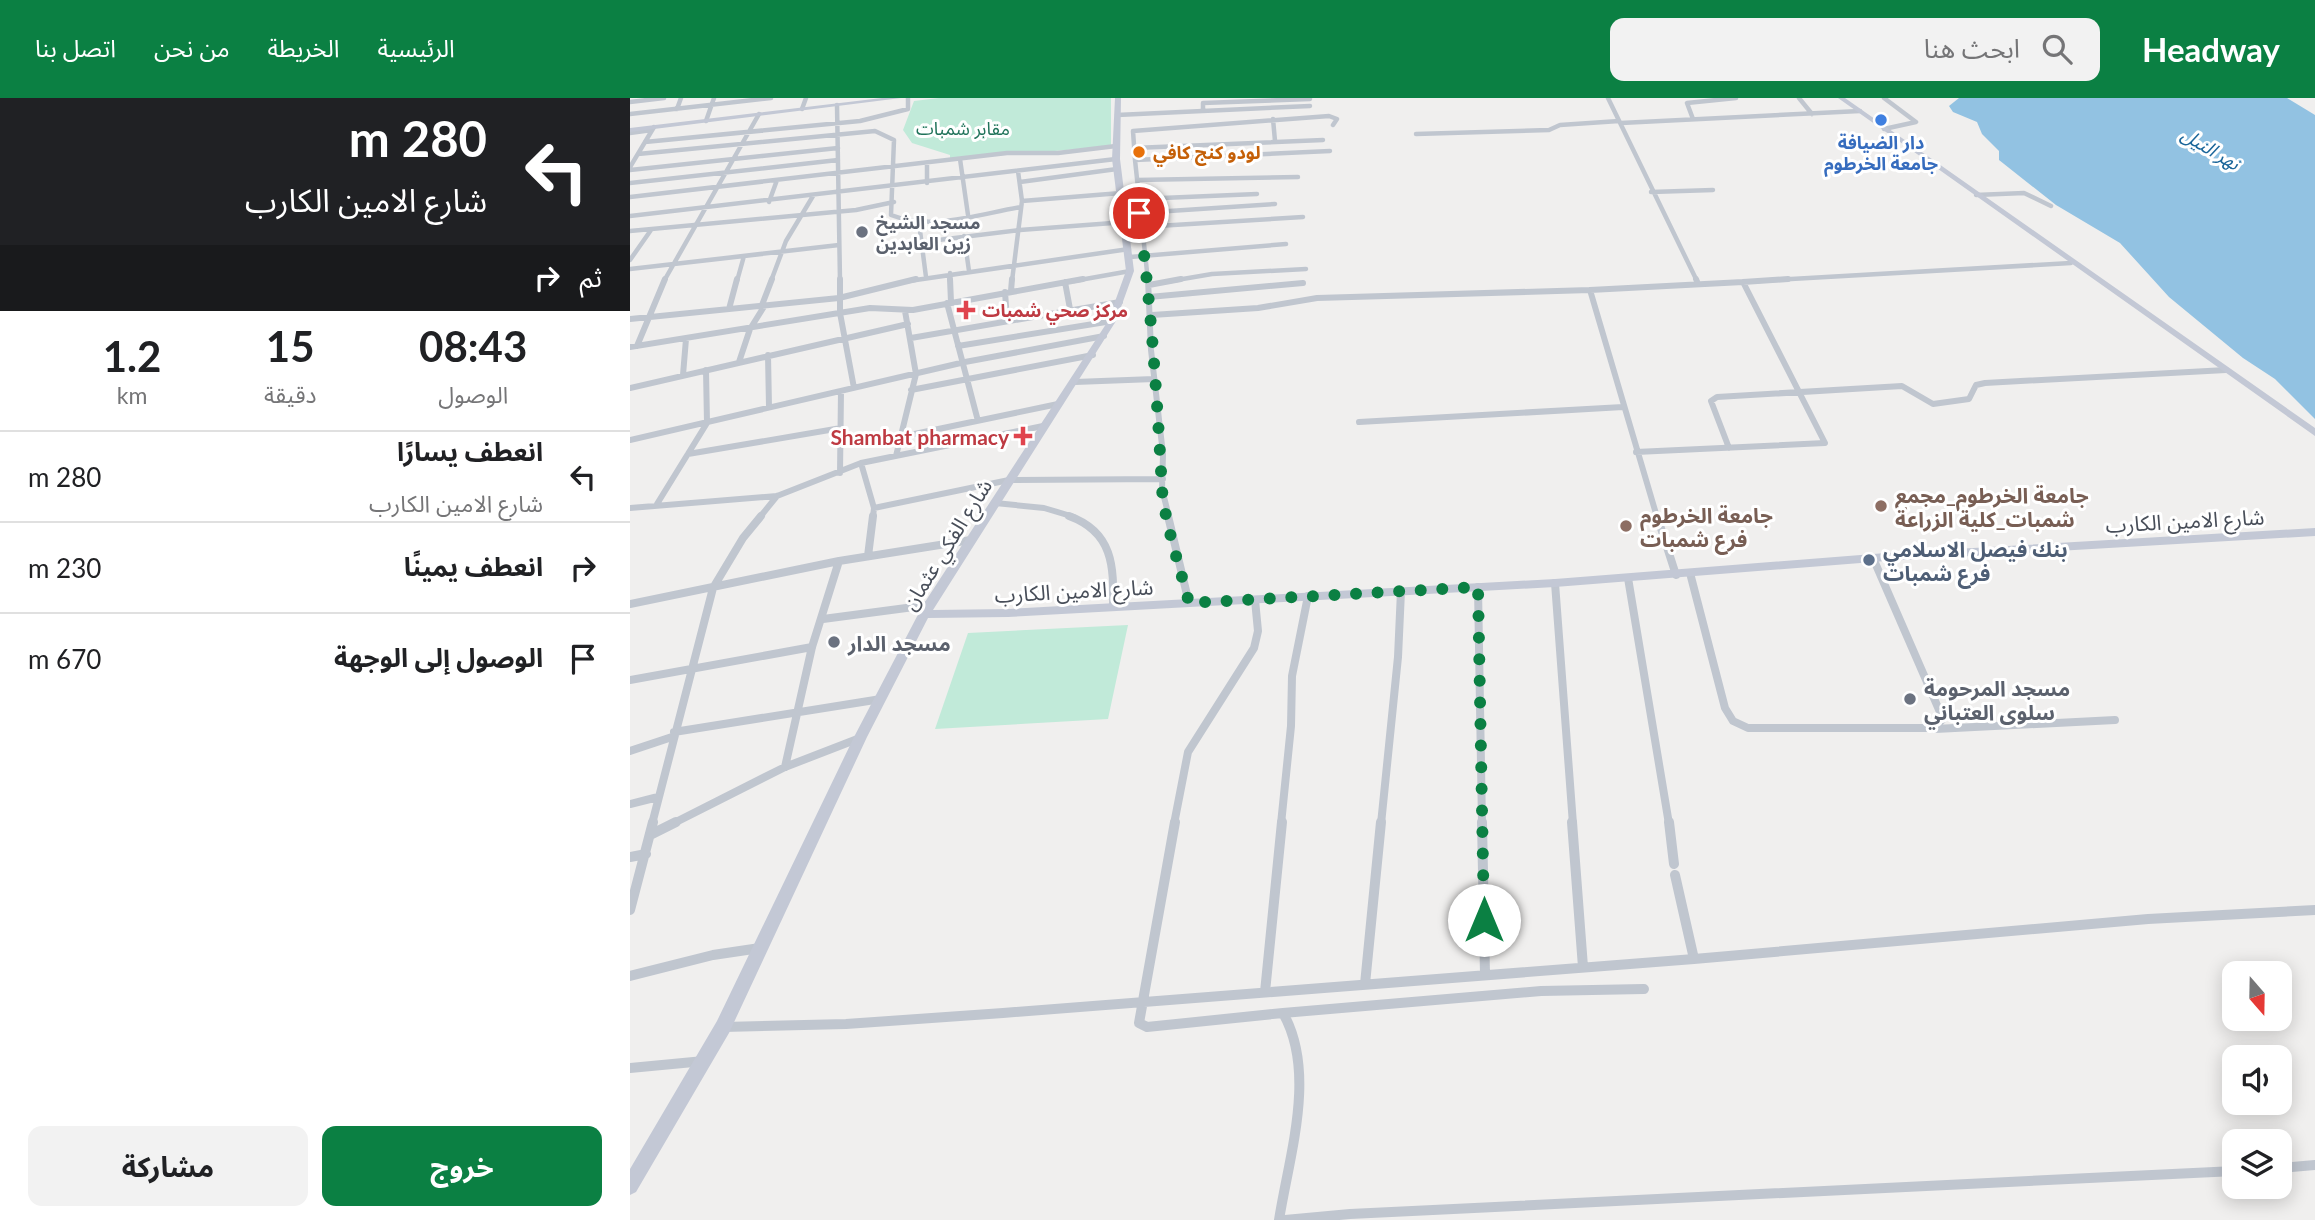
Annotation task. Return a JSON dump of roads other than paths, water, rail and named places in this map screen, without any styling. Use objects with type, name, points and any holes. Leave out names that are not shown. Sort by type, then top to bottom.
[{"type":"street","points":[[630,102],[664,98]]},
{"type":"street","points":[[677,109],[681,98]]},
{"type":"street","points":[[706,121],[715,98]]},
{"type":"street","points":[[630,114],[771,98]]},
{"type":"street","points":[[802,109],[806,98]]},
{"type":"street","points":[[631,133],[706,121],[898,98]]},
{"type":"street","points":[[645,142],[877,118],[908,108],[908,98]]},
{"type":"street","name":"شارع الفكي عثمان","points":[[630,1186],[723,1027],[861,737],[927,610],[1043,426],[1093,355],[1112,321],[1130,271],[1121,193],[1124,152],[1117,115],[1118,98]]},
{"type":"street","points":[[1608,98],[1698,285]]},
{"type":"street","points":[[1693,120],[1688,103],[1736,98]]},
{"type":"street","points":[[1800,98],[1812,114]]},
{"type":"street","points":[[1841,98],[2315,433]]},
{"type":"street","points":[[1884,98],[1916,121],[1884,129]]},
{"type":"street","points":[[1203,110],[1203,103],[1310,99]]},
{"type":"street","points":[[837,106],[839,298],[854,388]]},
{"type":"street","points":[[1117,115],[1310,106]]},
{"type":"street","points":[[1416,134],[1549,130],[1566,124],[1860,111]]},
{"type":"street","points":[[633,346],[671,264],[758,115]]},
{"type":"street","points":[[1124,152],[1133,131],[1139,128],[1332,116],[1338,120],[1333,125]]},
{"type":"street","points":[[1273,119],[1275,141]]},
{"type":"street","points":[[630,168],[653,129]]},
{"type":"street","points":[[638,155],[881,132],[894,140],[890,149],[894,202],[889,209],[891,215],[919,223],[1022,204],[1121,193]]},
{"type":"street","points":[[630,197],[960,159],[1323,140]]},
{"type":"street","points":[[630,168],[838,148]]},
{"type":"street","points":[[630,216],[927,183],[1018,171],[1124,152],[1135,160],[1330,151]]},
{"type":"street","points":[[1020,182],[1124,152]]},
{"type":"street","points":[[960,159],[968,215]]},
{"type":"street","points":[[630,183],[838,160]]},
{"type":"street","points":[[1135,160],[1152,316],[1164,501],[1189,603]]},
{"type":"street","points":[[927,163],[927,183]]},
{"type":"street","points":[[1007,320],[1008,291],[1015,267],[1022,204],[1018,171]]},
{"type":"street","points":[[1137,180],[1298,177]]},
{"type":"street","points":[[769,201],[777,180]]},
{"type":"street","points":[[1651,192],[1713,190]]},
{"type":"street","points":[[1976,195],[2020,190],[2033,194],[2051,206]]},
{"type":"street","points":[[1138,199],[1257,194]]},
{"type":"street","points":[[739,362],[750,329],[764,305],[782,252],[813,196]]},
{"type":"street","points":[[630,231],[839,211],[894,202]]},
{"type":"street","points":[[881,247],[1125,219],[1139,214],[1275,204]]},
{"type":"street","points":[[1141,227],[1303,217]]},
{"type":"street","points":[[919,223],[926,276]]},
{"type":"street","points":[[630,260],[651,230]]},
{"type":"street","points":[[964,236],[969,271]]},
{"type":"street","points":[[630,319],[839,298],[926,276],[950,273],[1129,253],[1145,256],[1278,248],[1286,244]]},
{"type":"street","points":[[630,269],[839,245]]},
{"type":"street","points":[[729,309],[744,256]]},
{"type":"street","points":[[1152,316],[1189,309],[1269,307],[1324,296],[1401,293],[1453,296],[1590,290],[2071,263]]},
{"type":"street","points":[[1149,285],[1212,274],[1306,269]]},
{"type":"street","points":[[633,346],[687,340],[878,307],[905,311],[1130,271]]},
{"type":"street","points":[[950,273],[949,303],[953,330],[965,362],[978,421]]},
{"type":"street","points":[[1065,282],[1070,309]]},
{"type":"street","points":[[1149,297],[1303,282]]},
{"type":"street","points":[[1636,452],[1825,443],[1743,282]]},
{"type":"street","points":[[1590,290],[1636,452],[1676,575]]},
{"type":"street","points":[[911,338],[1119,302]]},
{"type":"street","points":[[896,456],[916,374],[905,311]]},
{"type":"street","points":[[958,346],[1112,321]]},
{"type":"street","points":[[630,388],[908,324]]},
{"type":"street","points":[[630,440],[965,362],[1104,336]]},
{"type":"street","points":[[683,375],[687,340]]},
{"type":"street","points":[[768,355],[769,407]]},
{"type":"street","points":[[911,390],[1093,355]]},
{"type":"street","points":[[657,503],[707,423],[706,370]]},
{"type":"street","points":[[1729,449],[1712,398],[1909,387],[1934,404],[1969,399],[1976,385],[1985,383],[2226,370]]},
{"type":"street","points":[[1075,382],[1154,379]]},
{"type":"street","points":[[840,473],[842,391]]},
{"type":"street","points":[[900,437],[1058,404]]},
{"type":"street","points":[[1359,422],[1623,407]]},
{"type":"street","points":[[630,508],[657,503],[777,496],[861,463],[1043,426]]},
{"type":"street","points":[[688,454],[841,428]]},
{"type":"street","points":[[861,463],[874,508],[867,556]]},
{"type":"street","points":[[874,508],[1009,480],[1163,480]]},
{"type":"street","points":[[630,910],[646,854],[673,734],[713,588],[743,538],[777,496]]},
{"type":"street","points":[[995,503],[1026,504],[1059,513],[1095,530],[1104,539],[1113,561],[1113,607]]},
{"type":"street","name":"شارع الامين الكارب","points":[[927,610],[1113,607],[1255,600],[1676,575],[1873,558],[2315,532]]},
{"type":"street","points":[[630,604],[839,561],[971,540]]},
{"type":"street","points":[[1873,558],[1943,719],[1938,726],[1928,729]]},
{"type":"street","points":[[785,767],[812,646],[823,619],[839,561]]},
{"type":"street","points":[[1690,573],[1725,708],[1737,724],[1748,728],[1928,729],[2115,720]]},
{"type":"street","points":[[1628,578],[1665,786],[1674,864]]},
{"type":"street","points":[[1555,583],[1583,967]]},
{"type":"street","points":[[1478,587],[1485,975]]},
{"type":"street","points":[[1365,984],[1398,657],[1401,591]]},
{"type":"street","points":[[1265,992],[1290,726],[1292,676],[1308,596]]},
{"type":"street","points":[[1255,600],[1258,631],[1254,648],[1188,752],[1139,1023],[1147,1027],[1356,1003],[1588,988],[1644,989]]},
{"type":"street","points":[[823,619],[927,610]]},
{"type":"street","points":[[630,680],[812,646]]},
{"type":"street","points":[[630,751],[673,734],[797,710],[881,699]]},
{"type":"street","points":[[650,835],[785,767],[861,737]]},
{"type":"street","points":[[630,804],[658,797]]},
{"type":"street","points":[[630,857],[646,854]]},
{"type":"street","points":[[1675,875],[1694,959]]},
{"type":"street","points":[[723,1027],[846,1024],[1694,959],[2148,919],[2315,910]]},
{"type":"street","points":[[630,976],[713,955],[760,948]]},
{"type":"street","points":[[1283,1013],[1293,1027],[1297,1042],[1298,1086],[1292,1154],[1282,1220],[1350,1214],[2222,1172]]},
{"type":"street","points":[[630,1068],[705,1061]]},
{"type":"street","points":[[2292,1167],[2315,1165]]},
{"type":"water","name":"نهر النيل","points":[[1959,98],[2287,98],[2315,115],[2315,419],[2275,379],[2243,358],[2169,297],[2120,243],[2056,205],[1999,160],[1999,151],[1982,134],[1977,122],[1953,112],[1949,106]]},
{"type":"place","name":"دار الضيافة جامعة الخرطوم","points":[[1881,120]]},
{"type":"place","name":"لودو كنج كافي","points":[[1139,152]]},
{"type":"place","name":"مسجد الشيخ زين العابدين","points":[[862,232]]},
{"type":"place","name":"مركز صحي شمبات","points":[[966,310]]},
{"type":"place","name":"Shambat pharmacy","points":[[1023,436]]},
{"type":"place","name":"جامعة الخرطوم_مجمع شمبات_كلية الزراعة","points":[[1881,506]]},
{"type":"place","name":"جامعة الخرطوم فرع شمبات","points":[[1626,526]]},
{"type":"place","name":"بنك فيصل الاسلامي فرع شمبات","points":[[1869,560]]},
{"type":"place","name":"مسجد الدار","points":[[834,642]]},
{"type":"place","name":"مسجد المرحومة سلوى العتباني","points":[[1910,699]]},
{"type":"park label","name":"مقابر شمبات","points":[[963,128]]}]
